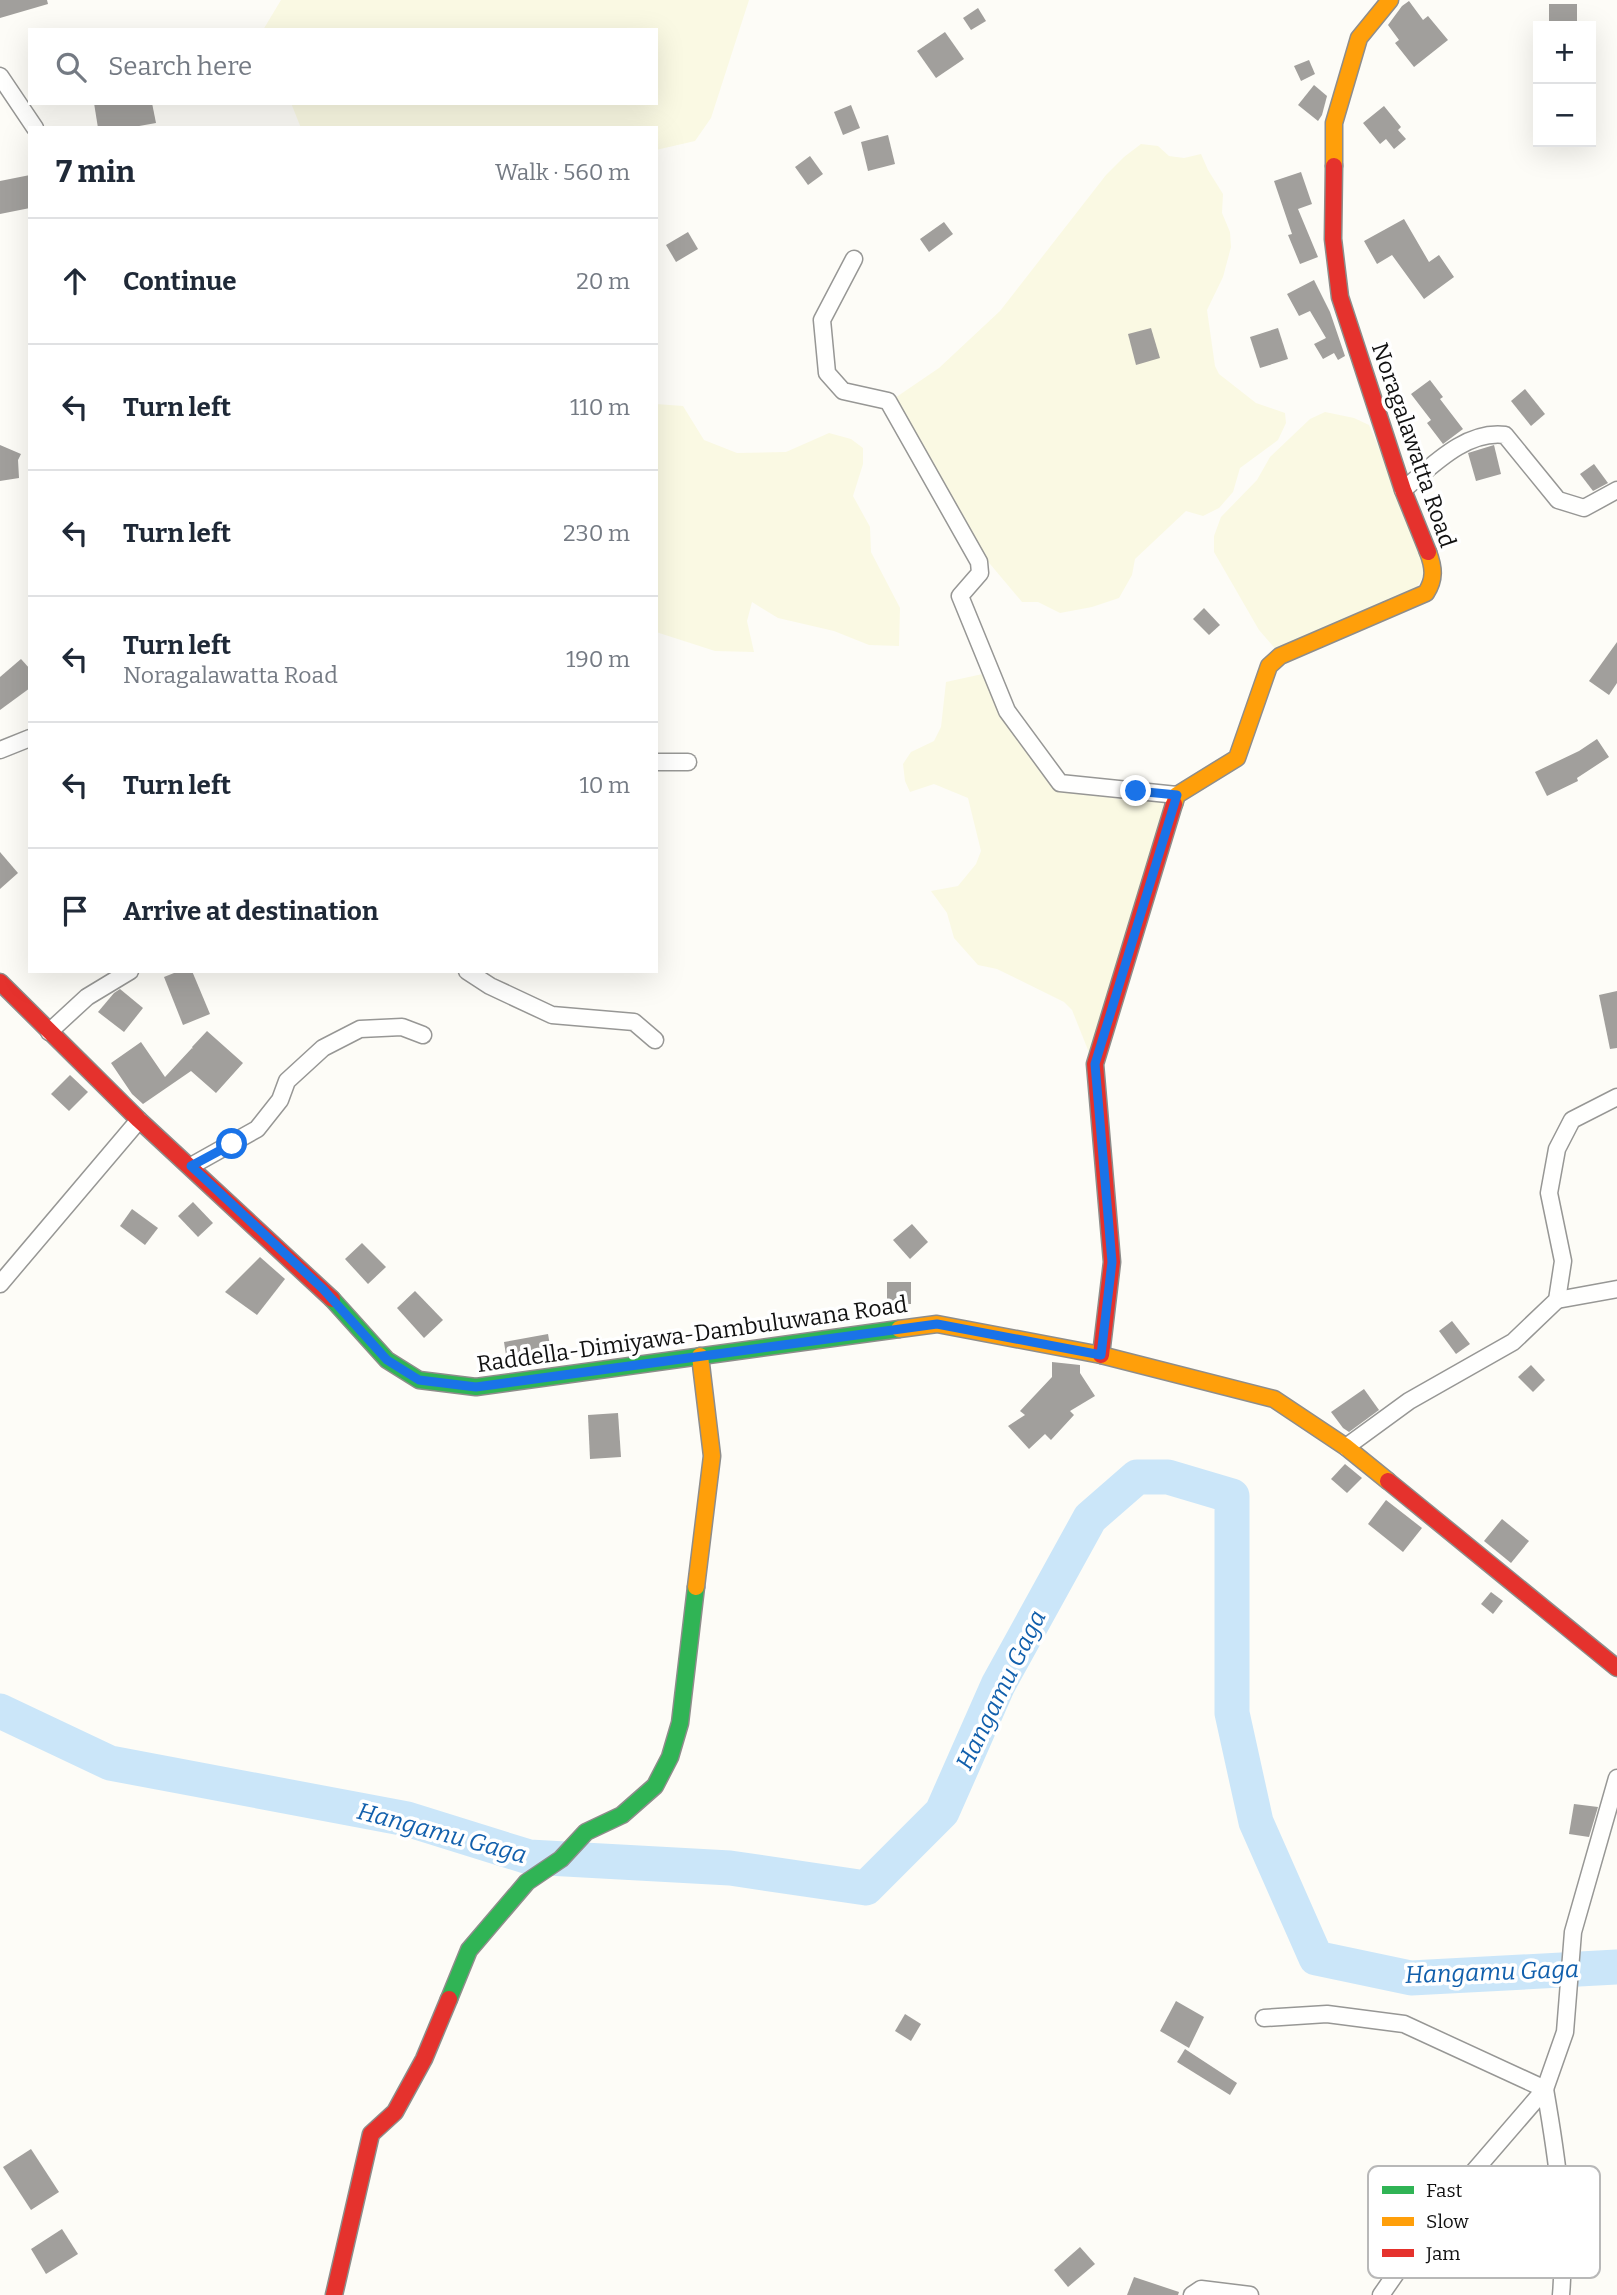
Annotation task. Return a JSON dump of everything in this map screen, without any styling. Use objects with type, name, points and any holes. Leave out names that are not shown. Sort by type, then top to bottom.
[{"type":"street","name":"Noragalawatta Road","points":[[1177,795],[1237,758],[1269,666],[1280,656],[1426,593],[1432,583],[1433,566],[1403,490],[1340,298],[1333,239],[1334,123],[1359,38],[1390,0]]},
{"type":"street","points":[[0,76],[34,126]]},
{"type":"street","points":[[854,258],[822,320],[827,373],[843,391],[888,401],[979,562],[980,573],[960,596],[1007,711],[1060,783],[1177,795],[1095,1064],[1112,1262],[1101,1355]]},
{"type":"street","points":[[1403,490],[1453,449],[1490,433],[1505,435],[1558,500],[1584,508],[1617,490]]},
{"type":"street","points":[[0,750],[28,739]]},
{"type":"street","points":[[658,762],[688,762]]},
{"type":"street","points":[[49,1032],[87,997],[128,973]]},
{"type":"street","points":[[470,973],[552,1015],[634,1021],[655,1040]]},
{"type":"street","name":"Raddella-Dimiyawa-Dambuluwana Road","points":[[0,982],[139,1119],[323,1289],[387,1360],[419,1380],[476,1387],[937,1324],[1101,1355],[1274,1399],[1346,1447],[1617,1668]]},
{"type":"street","points":[[191,1166],[257,1129],[280,1100],[287,1081],[323,1048],[360,1029],[402,1027],[423,1035]]},
{"type":"street","points":[[1557,1300],[1563,1261],[1549,1193],[1557,1150],[1572,1120],[1617,1097]]},
{"type":"street","points":[[0,1284],[139,1119]]},
{"type":"street","points":[[1346,1447],[1409,1401],[1513,1342],[1557,1300],[1617,1289]]},
{"type":"street","points":[[334,2295],[371,2134],[395,2112],[424,2059],[469,1951],[527,1882],[561,1859],[586,1832],[622,1815],[655,1786],[670,1757],[680,1723],[712,1456],[700,1356]]},
{"type":"street","points":[[1479,2166],[1545,2089],[1565,2032],[1573,1932],[1617,1778]]},
{"type":"street","points":[[1264,2018],[1327,2014],[1404,2024],[1545,2089]]},
{"type":"street","points":[[1545,2089],[1558,2166]]},
{"type":"street","points":[[1381,2295],[1393,2278]]},
{"type":"street","points":[[1192,2295],[1201,2289],[1250,2295]]},
{"type":"green space","points":[[281,0],[749,0],[711,118],[695,141],[658,150],[658,126],[300,126],[292,105],[658,105],[658,28],[264,28]]},
{"type":"green space","points":[[1141,144],[1158,146],[1169,156],[1184,158],[1201,154],[1223,194],[1222,213],[1230,232],[1231,247],[1223,277],[1207,310],[1215,366],[1219,374],[1256,403],[1285,413],[1286,423],[1278,440],[1240,468],[1233,492],[1219,508],[1203,516],[1186,511],[1135,559],[1132,575],[1119,598],[1060,613],[1038,602],[1022,602],[985,558],[892,400],[939,368],[1000,311],[1106,175]]},
{"type":"green space","points":[[658,404],[683,406],[704,440],[737,453],[786,452],[829,433],[851,439],[863,448],[863,464],[853,496],[870,527],[871,552],[900,608],[899,646],[869,645],[834,631],[778,618],[752,602],[747,621],[754,652],[715,651],[658,633]]},
{"type":"green space","points":[[1325,412],[1354,418],[1369,425],[1406,511],[1425,573],[1415,590],[1278,652],[1259,630],[1214,552],[1214,536],[1221,517],[1257,480],[1270,457],[1310,419]]},
{"type":"green space","points":[[987,673],[1058,786],[1123,800],[1157,797],[1170,804],[1090,1055],[1072,1010],[1064,1002],[997,969],[978,965],[954,938],[947,913],[931,891],[958,886],[976,864],[981,851],[968,798],[934,784],[910,792],[905,781],[903,764],[911,752],[934,741],[941,727],[946,682]]},
{"type":"building","points":[[0,0],[47,0],[48,4],[0,18]]},
{"type":"building","points":[[1409,1],[1423,20],[1428,16],[1448,40],[1414,67],[1395,43],[1399,40],[1388,25]]},
{"type":"building","points":[[1549,4],[1577,4],[1577,21],[1549,21]]},
{"type":"building","points":[[978,8],[986,21],[971,30],[963,18]]},
{"type":"building","points":[[945,32],[964,59],[936,78],[917,51]]},
{"type":"building","points":[[1309,60],[1315,74],[1301,81],[1294,66]]},
{"type":"building","points":[[1314,85],[1327,96],[1318,121],[1298,105]]},
{"type":"building","points":[[94,105],[152,105],[156,123],[139,126],[98,126]]},
{"type":"building","points":[[851,105],[860,128],[843,135],[834,112]]},
{"type":"building","points":[[1384,106],[1401,127],[1398,130],[1406,139],[1394,149],[1386,139],[1380,144],[1363,123]]},
{"type":"building","points":[[888,135],[895,164],[868,171],[861,142]]},
{"type":"building","points":[[810,156],[823,174],[808,185],[795,167]]},
{"type":"building","points":[[1301,172],[1312,204],[1298,209],[1318,257],[1300,264],[1288,235],[1292,234],[1274,181]]},
{"type":"building","points":[[28,175],[28,208],[0,214],[0,181]]},
{"type":"building","points":[[1404,219],[1429,262],[1439,255],[1454,277],[1424,299],[1392,255],[1377,264],[1364,241]]},
{"type":"building","points":[[944,222],[953,234],[929,252],[920,239]]},
{"type":"building","points":[[688,232],[698,249],[676,262],[666,245]]},
{"type":"building","points":[[1314,280],[1330,312],[1345,356],[1338,360],[1334,353],[1323,359],[1314,344],[1326,338],[1310,311],[1299,316],[1287,294]]},
{"type":"building","points":[[1151,328],[1160,358],[1136,365],[1128,334]]},
{"type":"building","points":[[1278,328],[1288,359],[1260,368],[1250,337]]},
{"type":"building","points":[[1430,380],[1443,397],[1440,399],[1463,429],[1443,444],[1427,423],[1431,420],[1411,394]]},
{"type":"building","points":[[1525,389],[1545,414],[1531,426],[1511,401]]},
{"type":"building","points":[[0,445],[21,454],[18,460],[19,478],[0,481]]},
{"type":"building","points":[[1494,445],[1501,474],[1476,481],[1468,453]]},
{"type":"building","points":[[1594,464],[1608,483],[1593,491],[1580,474]]},
{"type":"building","points":[[1204,608],[1220,625],[1209,635],[1193,619]]},
{"type":"building","points":[[1617,642],[1617,683],[1609,695],[1589,681]]},
{"type":"building","points":[[21,659],[28,667],[28,689],[0,710],[0,677]]},
{"type":"building","points":[[1597,739],[1609,757],[1577,778],[1578,781],[1547,796],[1535,772],[1579,751]]},
{"type":"building","points":[[0,852],[18,873],[0,889]]},
{"type":"building","points":[[174,973],[193,973],[210,1014],[183,1025],[164,977]]},
{"type":"building","points":[[120,989],[143,1008],[124,1032],[98,1012]]},
{"type":"building","points":[[1617,991],[1617,1048],[1610,1049],[1599,995]]},
{"type":"building","points":[[207,1031],[243,1063],[216,1093],[191,1071],[143,1104],[132,1094],[111,1063],[141,1042],[165,1077]]},
{"type":"building","points":[[70,1075],[88,1092],[69,1111],[51,1094]]},
{"type":"building","points":[[193,1202],[213,1223],[198,1237],[178,1216]]},
{"type":"building","points":[[132,1209],[158,1228],[145,1245],[120,1226]]},
{"type":"building","points":[[912,1224],[928,1242],[910,1259],[893,1240]]},
{"type":"building","points":[[362,1243],[386,1267],[368,1284],[345,1259]]},
{"type":"building","points":[[260,1257],[285,1279],[257,1315],[225,1292]]},
{"type":"building","points":[[887,1282],[911,1282],[911,1304],[887,1304]]},
{"type":"building","points":[[415,1291],[443,1320],[424,1338],[397,1308]]},
{"type":"building","points":[[1452,1321],[1470,1344],[1456,1354],[1439,1331]]},
{"type":"building","points":[[548,1334],[553,1362],[508,1368],[504,1342]]},
{"type":"building","points":[[1052,1362],[1080,1365],[1080,1373],[1095,1396],[1070,1411],[1074,1415],[1051,1440],[1045,1434],[1029,1449],[1008,1426],[1025,1415],[1020,1411],[1052,1377]]},
{"type":"building","points":[[1531,1365],[1545,1380],[1533,1392],[1518,1377]]},
{"type":"building","points":[[1364,1389],[1379,1410],[1349,1432],[1331,1412]]},
{"type":"building","points":[[618,1413],[621,1457],[590,1459],[588,1415]]},
{"type":"building","points":[[1345,1464],[1362,1478],[1347,1493],[1331,1479]]},
{"type":"building","points":[[1386,1500],[1422,1528],[1403,1552],[1368,1524]]},
{"type":"building","points":[[1502,1519],[1529,1541],[1511,1563],[1484,1541]]},
{"type":"building","points":[[1491,1592],[1503,1601],[1493,1614],[1481,1604]]},
{"type":"building","points":[[1574,1804],[1598,1807],[1589,1837],[1569,1834]]},
{"type":"building","points":[[1176,2001],[1204,2017],[1189,2048],[1160,2031]]},
{"type":"building","points":[[905,2014],[921,2024],[911,2041],[895,2031]]},
{"type":"building","points":[[1185,2049],[1237,2083],[1230,2095],[1177,2062]]},
{"type":"building","points":[[31,2149],[59,2192],[31,2210],[3,2167]]},
{"type":"building","points":[[62,2229],[78,2254],[46,2274],[31,2249]]},
{"type":"building","points":[[1080,2247],[1095,2264],[1068,2287],[1054,2270]]},
{"type":"building","points":[[1134,2277],[1179,2292],[1178,2295],[1127,2295]]},
{"type":"waterway","name":"Hangamu Gaga","points":[[0,1711],[110,1763],[407,1819],[529,1857],[730,1868],[866,1888],[942,1812],[998,1685],[1090,1518],[1137,1477],[1168,1477],[1232,1496],[1232,1713],[1256,1822],[1316,1958],[1411,1978],[1617,1967]]},
{"type":"traffic: fast","points":[[332,1299],[387,1360],[419,1380],[476,1387],[899,1329]]},
{"type":"traffic: fast","points":[[449,1999],[469,1950],[527,1882],[561,1859],[586,1832],[622,1815],[655,1786],[670,1757],[680,1723],[696,1587]]},
{"type":"traffic: slow","points":[[1334,166],[1334,123],[1359,38],[1390,0]]},
{"type":"traffic: slow","points":[[1174,804],[1177,795],[1237,758],[1269,666],[1280,656],[1426,593],[1433,573],[1428,552]]},
{"type":"traffic: slow","points":[[899,1329],[937,1324],[1101,1355],[1274,1399],[1346,1447],[1388,1481]]},
{"type":"traffic: slow","points":[[696,1587],[712,1456],[700,1356]]},
{"type":"traffic: jam","points":[[1334,166],[1333,239],[1340,297],[1403,490],[1428,552]]},
{"type":"traffic: jam","points":[[1101,1355],[1112,1262],[1095,1064],[1174,804]]},
{"type":"traffic: jam","points":[[0,982],[139,1120],[332,1299]]},
{"type":"traffic: jam","points":[[1388,1481],[1617,1668]]},
{"type":"traffic: jam","points":[[334,2295],[371,2134],[395,2112],[424,2059],[449,1999]]},
{"type":"route","points":[[232,1144],[191,1166],[323,1289],[387,1360],[419,1380],[476,1387],[937,1324],[1101,1355],[1112,1262],[1095,1064],[1177,795],[1136,791]]}]
